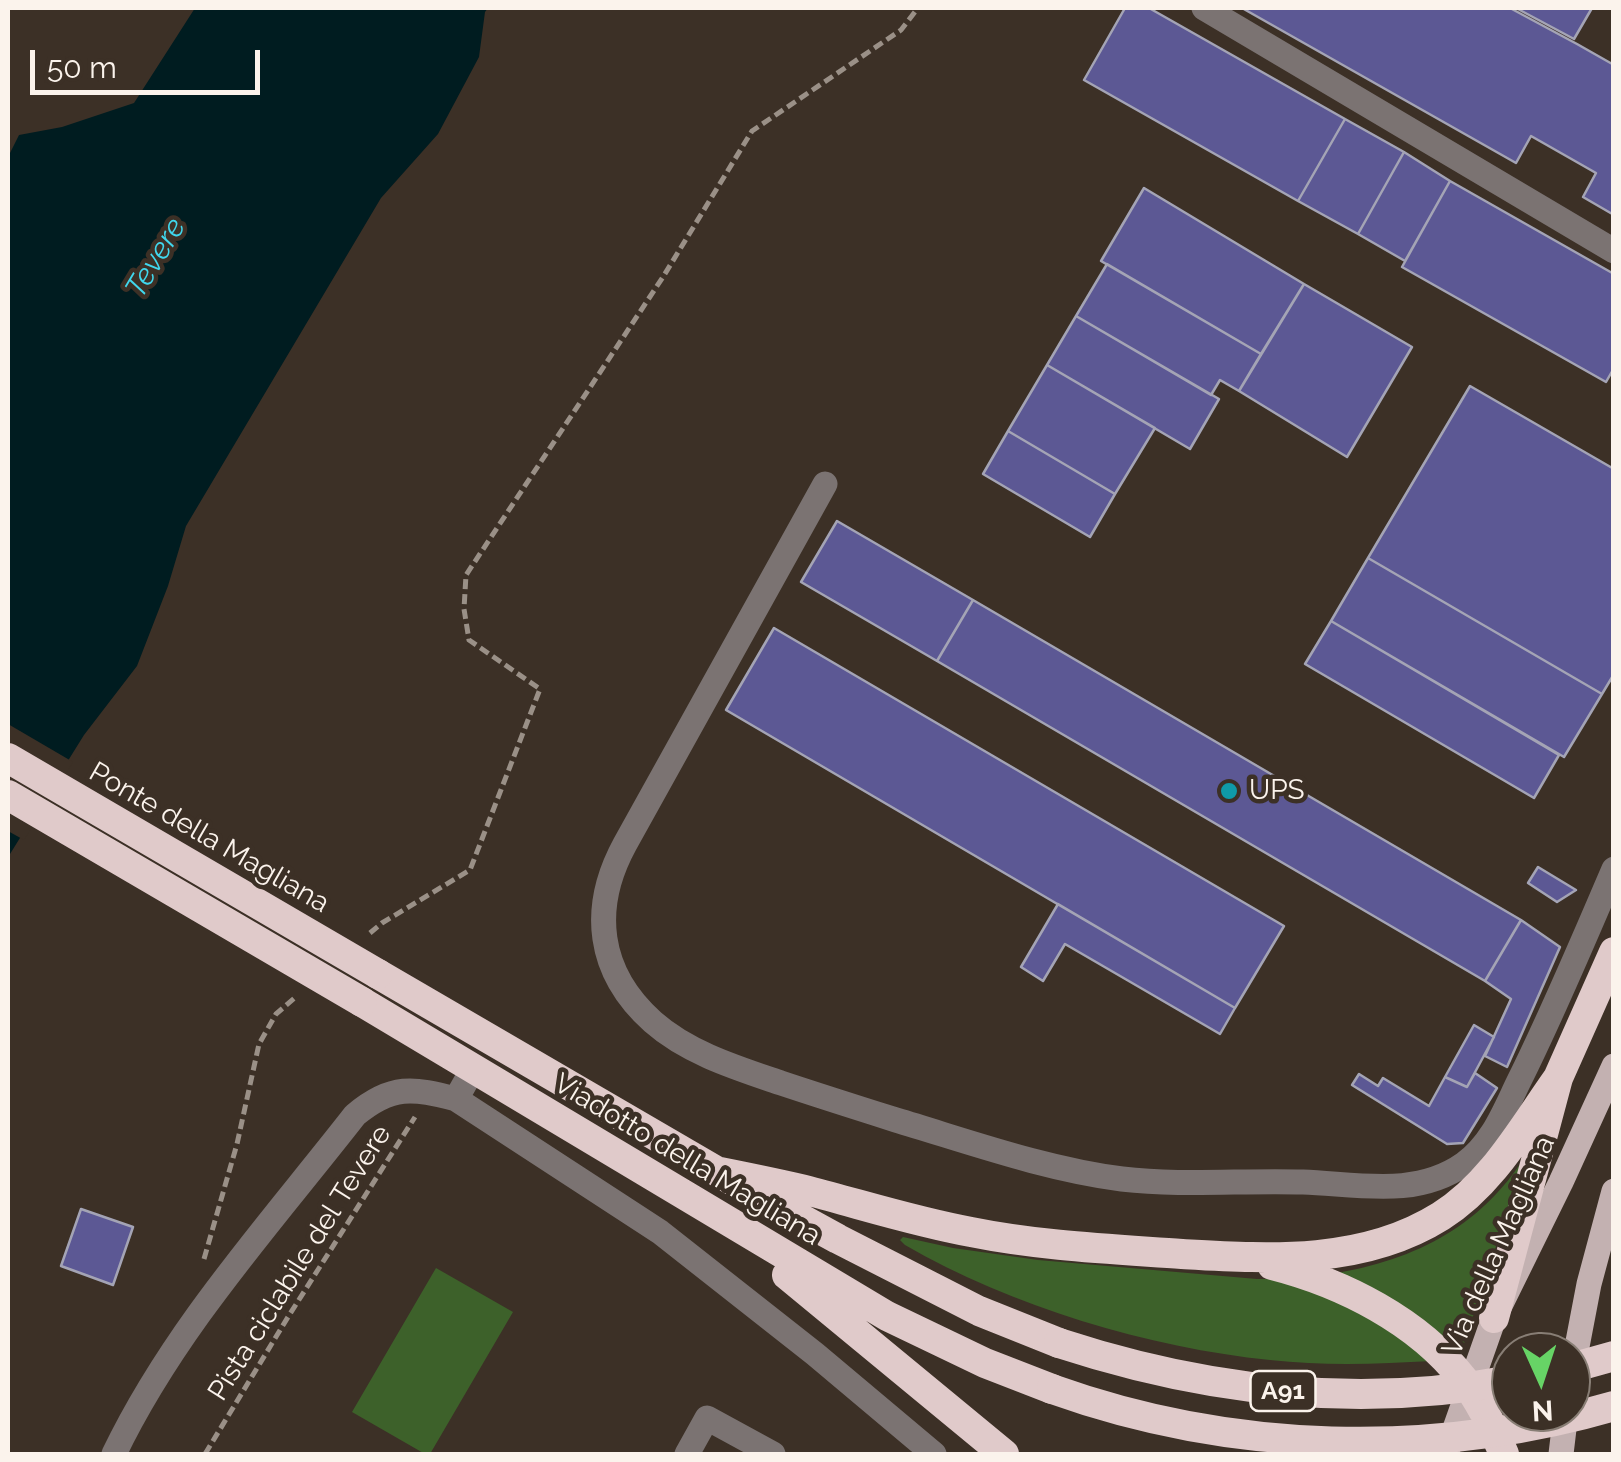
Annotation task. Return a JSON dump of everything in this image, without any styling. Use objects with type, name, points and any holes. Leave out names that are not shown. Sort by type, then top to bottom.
[{"type":"highway","name":"Ponte della Magliana","points":[[8,758],[378,974]]},
{"type":"highway","name":"Viadotto della Magliana","points":[[8,796],[887,1316],[1052,1390],[1118,1411],[1204,1428],[1338,1442],[1401,1442],[1502,1432],[1614,1406]]},
{"type":"highway","points":[[1494,1318],[1558,1078],[1610,961]]},
{"type":"highway","name":"Viadotto della Magliana","points":[[378,974],[838,1240],[999,1320],[1059,1343],[1164,1373],[1291,1392],[1410,1393],[1491,1383]]},
{"type":"highway","points":[[720,1172],[982,1234],[1221,1256],[1282,1258],[1336,1253],[1386,1242],[1430,1223],[1457,1205],[1486,1178],[1558,1078]]},
{"type":"highway","points":[[714,1213],[1004,1454]]},
{"type":"highway","points":[[1221,1256],[1302,1274],[1375,1306],[1445,1358],[1490,1421],[1504,1454]]},
{"type":"main road","name":"Via della Magliana","points":[[1446,1454],[1494,1318],[1614,1066]]},
{"type":"main road","points":[[1580,1332],[1614,1190]]},
{"type":"street","points":[[1204,8],[1614,251]]},
{"type":"street","points":[[825,484],[614,864],[606,887],[602,920],[618,978],[654,1022],[698,1051],[846,1104],[1001,1152],[1096,1175],[1170,1182],[1299,1182],[1376,1187],[1419,1184],[1464,1164],[1491,1136],[1542,1036],[1614,870]]},
{"type":"street","points":[[456,1099],[473,1069]]},
{"type":"street","points":[[114,1454],[204,1306],[355,1115],[391,1092],[414,1089],[456,1099],[660,1232],[934,1454]]},
{"type":"street","points":[[686,1454],[707,1418],[773,1454]]},
{"type":"path","points":[[382,923],[470,870],[540,689],[469,640],[464,609],[466,575],[663,276],[752,131],[901,30],[918,8]]},
{"type":"path","points":[[204,1306],[196,1285],[237,1144],[259,1044],[276,1014]]},
{"type":"path","name":"Pista ciclabile del Tevere","points":[[205,1454],[415,1116],[424,1091]]},
{"type":"green space","points":[[1526,1155],[1459,1359],[1325,1275],[1386,1261],[1440,1238],[1487,1204]]},
{"type":"green space","points":[[903,1237],[1038,1260],[1281,1279],[1361,1310],[1432,1361],[1290,1362],[1177,1346],[1082,1321],[989,1287],[905,1245],[900,1240]]},
{"type":"green space","points":[[436,1268],[513,1312],[430,1454],[425,1454],[352,1412]]},
{"type":"water","name":"Tevere","points":[[195,8],[488,8],[479,57],[438,134],[381,198],[186,526],[137,666],[84,735],[10,854],[8,864],[8,157],[19,135],[62,127],[134,103]]},
{"type":"pier","points":[[8,724],[73,762],[24,840],[8,831]]},
{"type":"building","points":[[1125,8],[1149,8],[1345,119],[1298,201],[1084,80]]},
{"type":"building","points":[[1242,8],[1510,8],[1577,44],[1614,65],[1614,215],[1583,197],[1596,173],[1531,136],[1516,163]]},
{"type":"building","points":[[1516,8],[1592,8],[1574,39]]},
{"type":"building","points":[[1345,119],[1404,152],[1358,234],[1298,201]]},
{"type":"building","points":[[1404,152],[1450,181],[1405,261],[1358,234]]},
{"type":"building","points":[[1450,181],[1614,274],[1614,368],[1606,382],[1402,267]]},
{"type":"building","points":[[1144,188],[1304,284],[1261,354],[1101,261]]},
{"type":"building","points":[[1107,264],[1261,354],[1239,391],[1220,380],[1211,395],[1076,316]]},
{"type":"building","points":[[1304,284],[1412,347],[1347,457],[1239,391]]},
{"type":"building","points":[[1076,316],[1219,399],[1190,449],[1047,365]]},
{"type":"building","points":[[1047,365],[1155,428],[1115,494],[1008,431]]},
{"type":"building","points":[[1470,386],[1614,469],[1614,674],[1602,694],[1368,558]]},
{"type":"building","points":[[1008,431],[1115,494],[1090,537],[983,474]]},
{"type":"building","points":[[837,521],[973,600],[937,661],[801,582]]},
{"type":"building","points":[[1368,558],[1602,694],[1564,757],[1331,621]]},
{"type":"building","name":"UPS","points":[[973,600],[1521,920],[1485,981],[937,661]]},
{"type":"building","points":[[1331,621],[1559,755],[1534,798],[1305,664]]},
{"type":"building","points":[[774,628],[1284,926],[1235,1008],[726,710]]},
{"type":"building","points":[[1538,867],[1576,890],[1557,902],[1528,883]]},
{"type":"building","points":[[1058,904],[1235,1008],[1220,1034],[1065,944],[1043,981],[1021,967]]},
{"type":"building","points":[[1521,920],[1560,947],[1507,1067],[1485,1056],[1511,999],[1485,981]]},
{"type":"building","points":[[1474,1025],[1494,1037],[1467,1087],[1445,1077]]},
{"type":"building","points":[[1475,1073],[1497,1088],[1463,1143],[1447,1144],[1352,1085],[1359,1074],[1378,1086],[1383,1078],[1429,1106],[1445,1077],[1467,1087]]},
{"type":"building","points":[[81,1209],[133,1227],[113,1285],[61,1266]]},
{"type":"place","name":"UPS","points":[[1229,791]]}]
